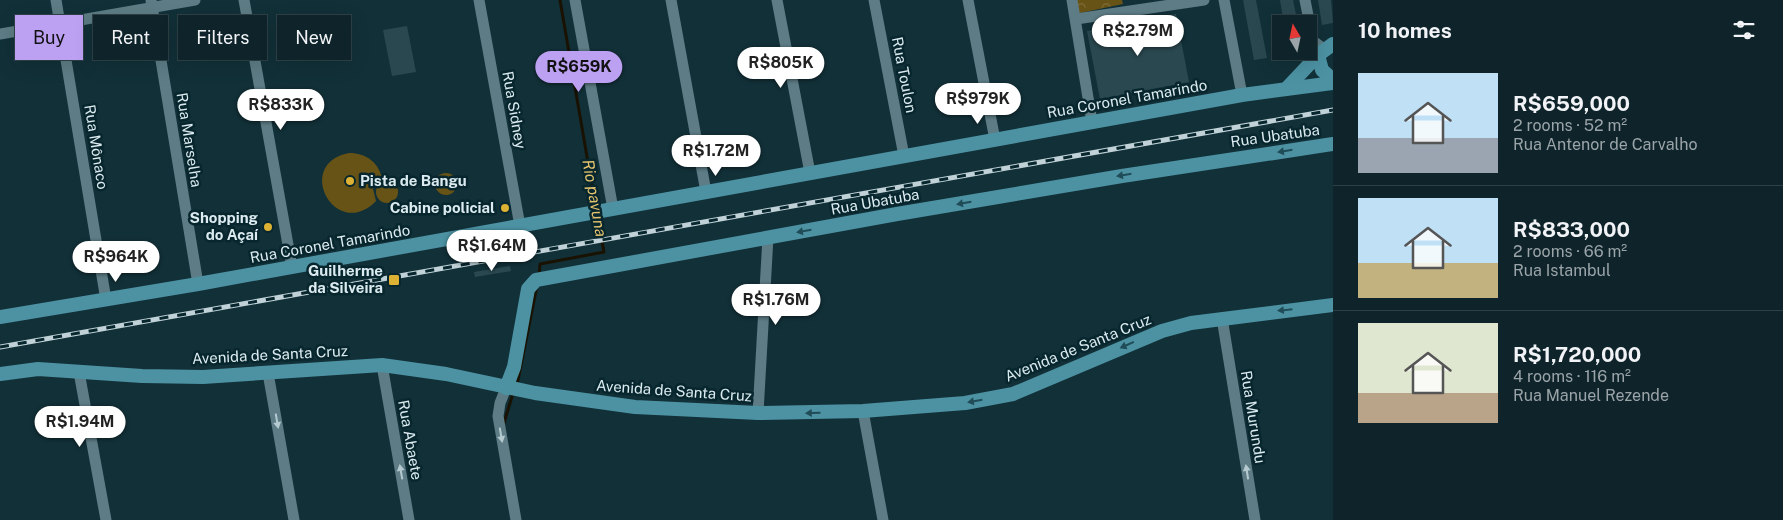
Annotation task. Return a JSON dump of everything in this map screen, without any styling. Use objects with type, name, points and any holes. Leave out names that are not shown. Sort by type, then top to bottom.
[{"type":"main road","points":[[1325,50],[1322,70],[1333,81]]},
{"type":"main road","points":[[1286,89],[1325,50]]},
{"type":"main road","name":"Rua Coronel Tamarindo","points":[[0,317],[198,284],[1242,95],[1333,81]]},
{"type":"main road","name":"Rua Ubatuba","points":[[506,388],[514,367],[528,289],[536,280],[768,237],[1130,174],[1333,144]]},
{"type":"main road","name":"Avenida de Santa Cruz","points":[[0,374],[38,369],[172,377],[382,365],[438,373],[506,388],[635,407],[758,413],[863,411],[965,403],[1013,394],[1162,330],[1222,318],[1333,305]]},
{"type":"street","name":"Rua Mônaco","points":[[56,0],[59,15]]},
{"type":"street","points":[[83,18],[151,4],[195,0]]},
{"type":"street","points":[[244,0],[292,267]]},
{"type":"street","name":"Rua Sidney","points":[[479,0],[520,226]]},
{"type":"street","points":[[576,0],[613,209]]},
{"type":"street","points":[[671,0],[706,192]]},
{"type":"street","points":[[777,0],[810,174]]},
{"type":"street","name":"Rua Toulon","points":[[874,0],[904,156]]},
{"type":"street","points":[[968,0],[995,140]]},
{"type":"street","points":[[1072,0],[1092,122]]},
{"type":"street","points":[[1076,19],[1123,5],[1204,0]]},
{"type":"street","points":[[1224,0],[1242,95]]},
{"type":"street","points":[[1304,0],[1313,42],[1325,50]]},
{"type":"street","name":"Rua Marselha","points":[[151,4],[198,284]]},
{"type":"street","points":[[0,34],[15,31]]},
{"type":"street","name":"Rua Mônaco","points":[[66,60],[106,300]]},
{"type":"street","points":[[758,413],[768,237]]},
{"type":"street","name":"Rua Murundu","points":[[1222,318],[1255,520]]},
{"type":"street","name":"Rua Abaete","points":[[382,365],[409,520]]},
{"type":"street","points":[[79,372],[106,520]]},
{"type":"street","points":[[268,373],[294,520]]},
{"type":"street","points":[[506,388],[500,403],[498,416],[516,520]]},
{"type":"street","points":[[863,411],[883,520]]},
{"type":"green space","points":[[1072,0],[1122,0],[1123,4],[1075,14]]},
{"type":"green space","name":"Pista de Bangu","points":[[349,153],[366,157],[374,163],[378,167],[382,178],[373,189],[376,201],[361,211],[347,212],[335,207],[326,196],[322,184],[324,171],[332,160]]},
{"type":"green space","points":[[446,173],[454,176],[457,184],[454,192],[446,195],[438,192],[435,184],[438,176]]},
{"type":"green space","points":[[387,181],[395,184],[398,192],[395,200],[387,203],[379,200],[376,192],[379,184]]},
{"type":"building","points":[[1243,0],[1256,0],[1267,58],[1254,60]]},
{"type":"building","points":[[1280,0],[1293,0],[1296,15],[1282,15]]},
{"type":"building","points":[[1318,0],[1331,0],[1333,23],[1322,25]]},
{"type":"building","points":[[1176,14],[1189,82],[1100,99],[1087,31]]},
{"type":"building","points":[[407,26],[416,72],[392,76],[383,30]]},
{"type":"building","points":[[510,266],[511,271],[475,277],[474,272]]},
{"type":"waterway","name":"Rio pavuna","points":[[560,0],[596,209]]},
{"type":"waterway","name":"Rio pavuna","points":[[539,275],[540,264],[604,252],[597,215]]},
{"type":"waterway","name":"Rio pavuna","points":[[517,385],[537,286]]},
{"type":"waterway","name":"Rio pavuna","points":[[504,423],[513,393]]},
{"type":"railway","points":[[0,347],[1333,110]]},
{"type":"place","name":"Pista de Bangu","points":[[350,181]]},
{"type":"place","name":"Cabine policial","points":[[505,208]]},
{"type":"place","name":"Shopping do Açaí","points":[[268,227]]},
{"type":"place","name":"Guilherme da Silveira","points":[[394,280]]}]
